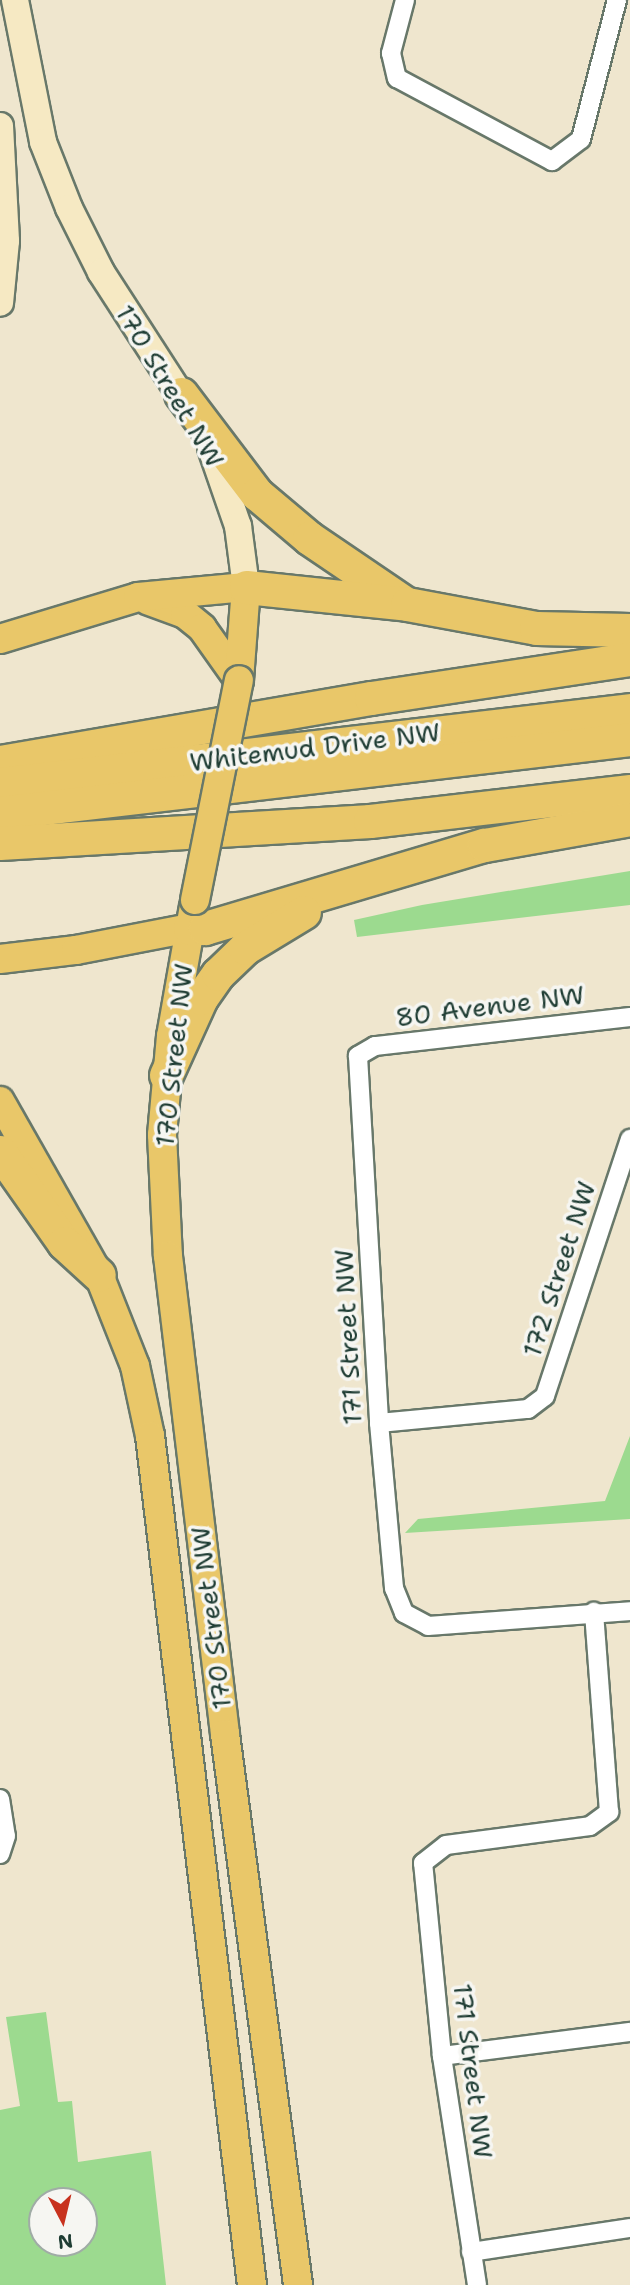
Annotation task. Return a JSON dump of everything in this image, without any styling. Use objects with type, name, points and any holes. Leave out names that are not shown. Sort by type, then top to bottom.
[{"type":"highway","points":[[181,394],[257,494],[309,538],[407,604]]},
{"type":"highway","points":[[246,587],[407,604],[536,628],[630,629]]},
{"type":"highway","points":[[0,762],[370,698],[630,659]]},
{"type":"highway","name":"Whitemud Drive NW","points":[[0,784],[630,710]]},
{"type":"highway","name":"Whitemud Drive NW","points":[[0,813],[630,739]]},
{"type":"highway","points":[[0,843],[370,821],[630,791]]},
{"type":"highway","points":[[192,914],[205,928],[484,845],[630,819]]},
{"type":"highway","points":[[166,1075],[201,998],[231,959],[291,919],[377,879]]},
{"type":"highway","points":[[0,1152],[64,1243],[99,1275]]},
{"type":"main road","name":"170 Street NW","points":[[15,0],[43,142],[69,208],[101,272],[181,394],[225,480],[238,526],[246,587],[239,680],[192,914],[166,1075],[162,1135],[168,1256],[225,1734],[298,2285]]},
{"type":"main road","points":[[0,126],[6,241],[0,303]]},
{"type":"main road","points":[[0,639],[138,597],[246,587]]},
{"type":"main road","points":[[138,597],[184,614],[202,628],[239,680]]},
{"type":"main road","points":[[0,959],[76,950],[192,914]]},
{"type":"main road","name":"170 Street NW","points":[[0,1101],[99,1275],[135,1366],[150,1436],[251,2285]]},
{"type":"street","points":[[405,0],[391,53],[397,78],[552,161],[581,139],[617,0]]},
{"type":"street","name":"80 Avenue NW","points":[[358,1056],[375,1046],[630,1017]]},
{"type":"street","name":"171 Street NW","points":[[358,1056],[379,1423],[394,1588],[404,1613],[428,1626],[594,1612],[609,1812],[590,1826],[446,1845],[423,1863],[442,2056],[477,2285]]},
{"type":"street","name":"172 Street NW","points":[[379,1423],[528,1409],[545,1396],[630,1139]]},
{"type":"street","points":[[594,1612],[630,1611]]},
{"type":"street","points":[[0,1799],[6,1836],[0,1854]]},
{"type":"street","points":[[442,2056],[630,2032]]},
{"type":"street","points":[[471,2252],[630,2228]]},
{"type":"green space","points":[[630,871],[630,905],[357,937],[354,920],[422,905]]},
{"type":"green space","points":[[630,1436],[630,1519],[405,1533],[418,1519],[605,1501]]},
{"type":"green space","points":[[46,2012],[58,2102],[72,2101],[78,2162],[151,2151],[166,2285],[0,2285],[0,2110],[20,2106],[6,2017]]}]
